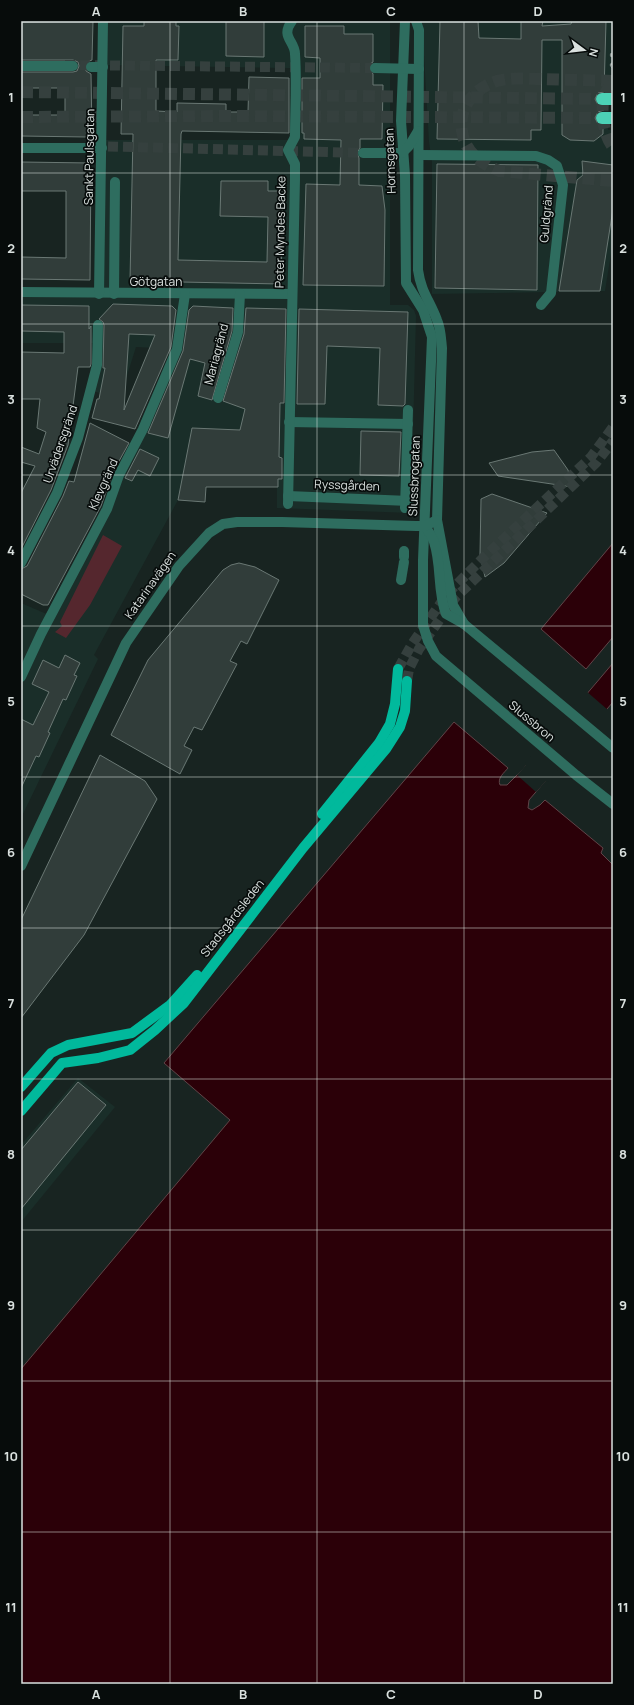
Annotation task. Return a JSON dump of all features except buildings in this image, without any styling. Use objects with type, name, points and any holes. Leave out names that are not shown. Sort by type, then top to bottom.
[{"type":"main road","name":"Stadsgårdsleden","points":[[21,1086],[51,1053],[68,1045],[132,1034],[170,1005],[186,988],[238,925],[305,836],[379,743],[390,724],[395,704],[398,669]]},
{"type":"main road","name":"Stadsgårdsleden","points":[[21,1111],[62,1063],[98,1058],[130,1050],[155,1030],[184,1003],[303,848],[386,748],[400,727],[405,711],[407,681]]},
{"type":"street","name":"Sankt Paulsgatan","points":[[99,294],[103,21]]},
{"type":"street","name":"Peter Myndes Backe","points":[[289,407],[295,164],[288,150],[295,138],[296,52],[288,39],[288,27],[292,21]]},
{"type":"street","name":"Hornsgatan","points":[[405,21],[401,121],[402,153],[405,175],[406,283],[416,298]]},
{"type":"street","points":[[419,24],[419,155]]},
{"type":"street","points":[[21,66],[74,66]]},
{"type":"street","points":[[91,67],[103,67]]},
{"type":"street","points":[[375,68],[419,69]]},
{"type":"street","points":[[364,153],[402,153],[409,146],[419,129]]},
{"type":"street","points":[[21,148],[102,148]]},
{"type":"street","name":"Slussbrogatan","points":[[419,155],[418,270],[420,283],[428,304],[437,319],[442,348],[437,520],[453,605],[464,624]]},
{"type":"street","name":"Guldgränd","points":[[419,155],[536,156],[548,160],[557,166],[564,185],[551,293],[541,305]]},
{"type":"street","points":[[114,294],[115,182]]},
{"type":"street","name":"Götgatan","points":[[21,292],[99,294],[292,294]]},
{"type":"street","name":"Klevgränd","points":[[21,677],[41,634],[107,509],[120,475],[143,429],[178,349],[185,294]]},
{"type":"street","name":"Mariagränd","points":[[218,398],[238,332],[240,294]]},
{"type":"street","name":"Slussbrogatan","points":[[416,298],[423,310],[432,336],[423,625],[428,641],[436,656]]},
{"type":"street","name":"Urvädersgränd","points":[[21,563],[57,493],[78,438],[97,365],[98,325]]},
{"type":"street","name":"Ryssgården","points":[[289,407],[288,500],[406,503],[408,410]]},
{"type":"street","points":[[289,422],[353,421],[408,424]]},
{"type":"street","name":"Katarinavägen","points":[[21,866],[126,643],[182,561],[208,533],[223,524],[237,522],[425,526],[437,520]]},
{"type":"street","points":[[425,526],[434,541],[438,560],[441,602],[446,614],[464,624],[613,748]]},
{"type":"street","points":[[401,580],[405,561]]},
{"type":"street","name":"Slussbron","points":[[436,656],[576,775],[613,804]]},
{"type":"shaded area","points":[[103,21],[390,21],[390,305],[408,305],[414,310],[416,316],[411,513],[277,508],[277,487],[206,487],[205,502],[178,500],[94,655],[98,659],[21,818],[21,603],[49,615],[99,522],[175,349],[136,347],[120,398],[92,391],[99,343],[21,343],[21,291],[99,293],[102,140],[289,140],[290,68],[104,65]]},
{"type":"shaded area","points":[[422,21],[613,21],[608,130],[613,130],[613,241],[605,291],[432,294],[432,162],[429,142]]},
{"type":"shaded area","points":[[103,535],[122,546],[90,605],[66,638],[55,632],[62,626],[60,622]]},
{"type":"shaded area","points":[[613,543],[613,637],[586,669],[541,629]]},
{"type":"shaded area","points":[[613,663],[613,702],[529,800],[528,808],[532,810],[545,800],[603,848],[601,853],[613,865],[613,1684],[21,1684],[21,1369],[230,1120],[164,1063],[454,722],[508,768],[499,780],[500,785],[507,785],[524,768]]},
{"type":"shaded area","points":[[78,1078],[115,1107],[21,1222],[21,1145]]},
{"type":"pier","points":[[586,691],[608,710],[548,782],[546,781],[536,792],[517,775],[526,765],[525,763]]},
{"type":"tunnel","points":[[65,65],[375,68]]},
{"type":"tunnel","points":[[613,81],[520,78],[497,81],[482,88],[475,94],[466,106],[461,122],[466,145],[470,151],[474,156],[499,171],[613,181]]},
{"type":"tunnel","points":[[613,84],[604,96],[602,114],[606,133],[613,147]]},
{"type":"tunnel","points":[[21,92],[602,99]]},
{"type":"tunnel","points":[[21,117],[227,116],[602,118]]},
{"type":"tunnel","points":[[93,146],[363,153]]},
{"type":"tunnel","points":[[398,669],[412,644],[447,594],[483,558],[591,457],[613,427]]},
{"type":"tunnel","points":[[407,681],[409,669],[419,649],[455,598],[596,463],[613,441]]}]
